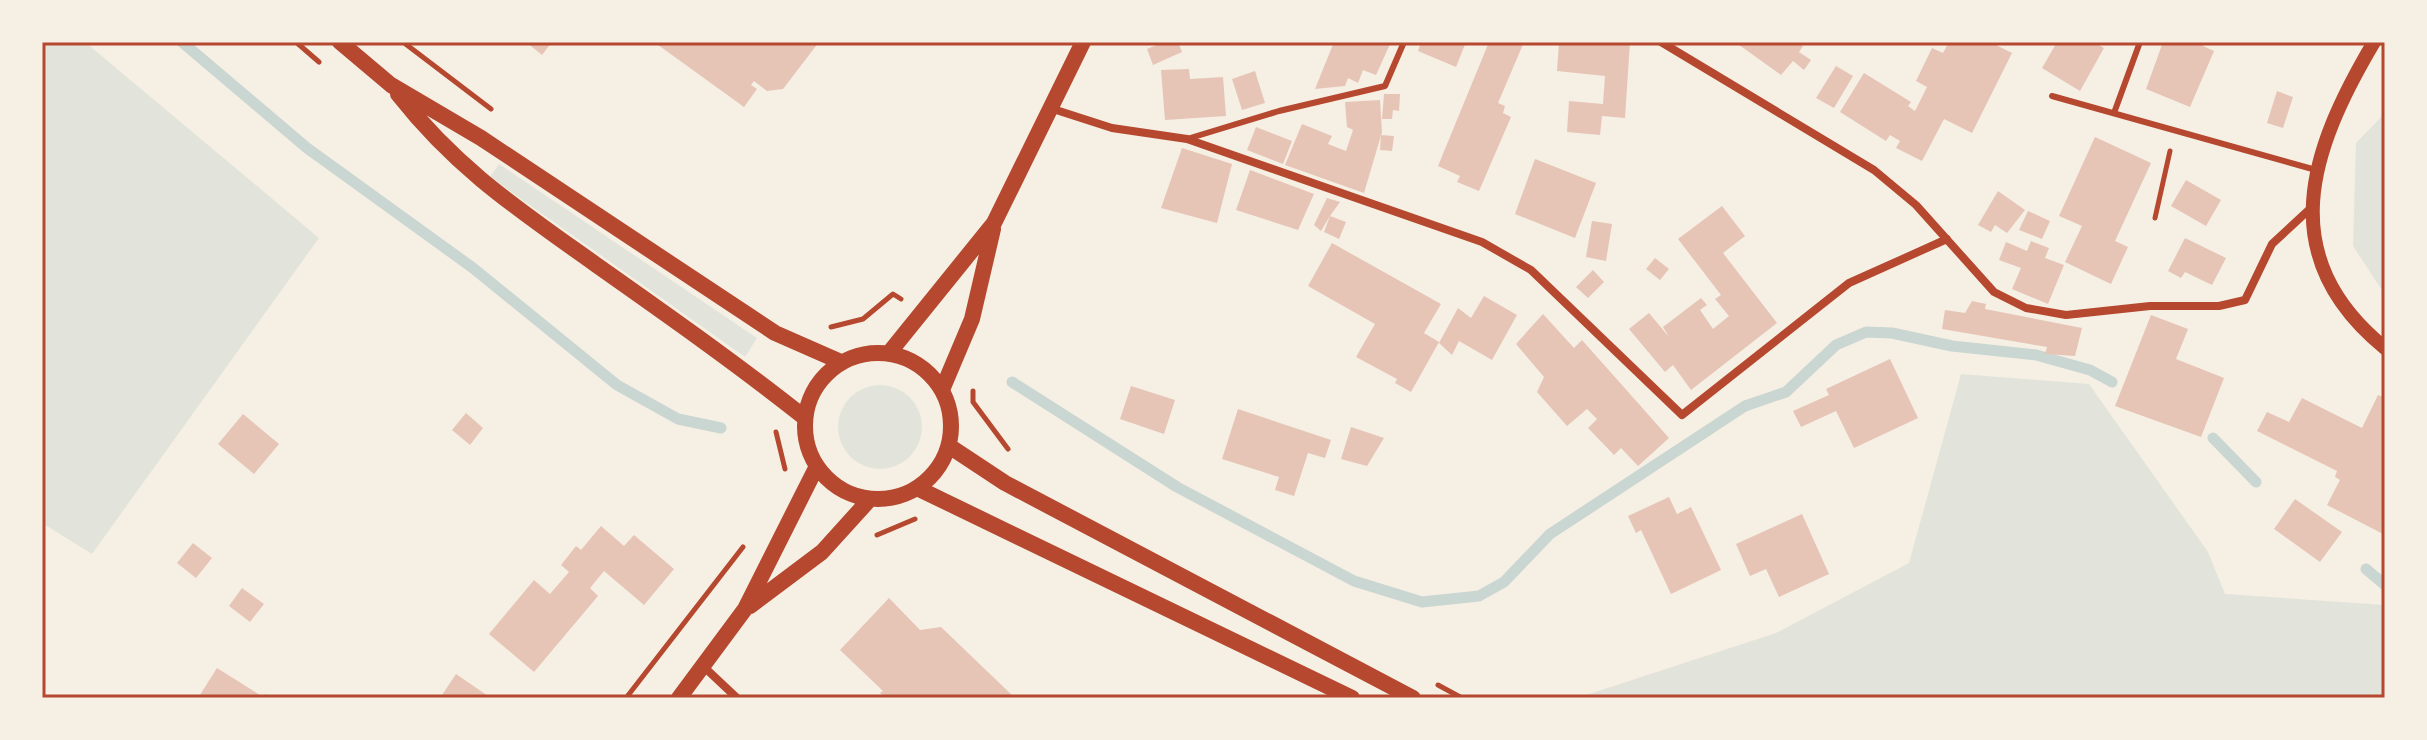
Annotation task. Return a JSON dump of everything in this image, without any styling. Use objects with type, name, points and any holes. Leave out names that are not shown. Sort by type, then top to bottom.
[{"type":"main road","points":[[340,42],[391,85],[481,138],[775,333],[841,362]]},
{"type":"main road","points":[[889,353],[994,223],[1053,109],[1083,42]]},
{"type":"main road","points":[[391,85],[432,138],[485,185],[750,374],[805,418]]},
{"type":"main road","points":[[942,390],[972,319],[994,223]]},
{"type":"main road","points":[[889,353],[911,360],[929,373],[942,390],[952,427],[949,446],[937,470],[917,488],[894,498],[870,499],[849,493],[831,482],[817,466],[805,435],[805,418],[811,396],[823,377],[841,362],[856,356],[889,353]]},
{"type":"main road","points":[[949,446],[1005,483],[1413,698]]},
{"type":"main road","points":[[679,698],[745,609],[817,466]]},
{"type":"main road","points":[[917,488],[1352,698]]},
{"type":"main road","points":[[745,609],[822,552],[870,499]]},
{"type":"street","points":[[1661,42],[1874,170],[1916,205],[1994,292],[2026,308],[2066,315],[2150,306],[2219,306],[2245,300],[2272,244],[2312,207]]},
{"type":"street","points":[[2374,42],[2333,122],[2316,170],[2312,207],[2316,252],[2335,293],[2365,332],[2385,348]]},
{"type":"street","points":[[1053,109],[1112,128],[1187,139],[1482,242],[1531,270],[1682,415],[1849,283],[1947,239]]},
{"type":"street","points":[[702,665],[737,698]]},
{"type":"lane","points":[[1187,139],[1279,111],[1385,86],[1404,42]]},
{"type":"lane","points":[[2114,113],[2140,42]]},
{"type":"lane","points":[[2052,96],[2316,170]]},
{"type":"path","points":[[2155,218],[2175,130]]},
{"type":"path","points":[[825,326],[836,328],[863,319],[893,294]]},
{"type":"path","points":[[973,387],[973,402],[1006,447]]},
{"type":"path","points":[[771,423],[782,445],[782,482]]},
{"type":"path","points":[[866,542],[890,527],[920,517]]},
{"type":"path","points":[[626,698],[749,539]]},
{"type":"shaded area","points":[[42,42],[85,42],[319,238],[92,554],[42,523]]},
{"type":"shaded area","points":[[2385,113],[2385,295],[2353,246],[2356,143]]},
{"type":"shaded area","points":[[499,164],[757,338],[745,357],[490,177]]},
{"type":"shaded area","points":[[1961,374],[2089,384],[2208,552],[2225,594],[2385,605],[2385,698],[1577,698],[1776,633],[1909,563]]},
{"type":"shaded area","points":[[880,385],[896,388],[910,397],[919,411],[922,427],[919,443],[910,457],[896,466],[880,469],[864,466],[850,457],[841,443],[838,427],[841,411],[850,397],[864,388]]},
{"type":"building","points":[[526,42],[552,42],[542,55]]},
{"type":"building","points":[[654,42],[819,42],[783,89],[767,91],[754,81],[751,85],[757,89],[744,107]]},
{"type":"building","points":[[1164,42],[1178,42],[1182,52],[1153,65],[1147,49]]},
{"type":"building","points":[[1334,42],[1391,42],[1376,75],[1363,70],[1358,83],[1348,78],[1345,86],[1315,89]]},
{"type":"building","points":[[1421,42],[1466,42],[1456,67],[1418,51]]},
{"type":"building","points":[[1489,42],[1524,42],[1498,103],[1505,106],[1503,113],[1511,117],[1479,191],[1457,182],[1460,176],[1438,166]]},
{"type":"building","points":[[1559,42],[1630,42],[1625,118],[1602,116],[1600,135],[1567,132],[1569,101],[1603,104],[1605,76],[1557,71]]},
{"type":"building","points":[[1735,42],[1799,42],[1803,46],[1799,52],[1811,60],[1804,70],[1793,61],[1781,75]]},
{"type":"building","points":[[1949,42],[1990,42],[2012,53],[1972,133],[1944,119],[1922,161],[1896,148],[1900,141],[1890,135],[1886,141],[1840,112],[1864,73],[1911,102],[1908,106],[1915,111],[1927,87],[1916,81],[1932,48],[1943,53]]},
{"type":"building","points":[[2057,42],[2094,42],[2104,48],[2080,91],[2042,68]]},
{"type":"building","points":[[2163,42],[2204,42],[2203,46],[2214,51],[2190,107],[2146,89]]},
{"type":"building","points":[[1836,66],[1853,76],[1834,108],[1816,98]]},
{"type":"building","points":[[1189,69],[1190,79],[1223,77],[1226,116],[1165,120],[1161,70]]},
{"type":"building","points":[[1255,71],[1265,103],[1242,110],[1232,79]]},
{"type":"building","points":[[2277,91],[2293,97],[2283,128],[2267,123]]},
{"type":"building","points":[[1384,94],[1400,94],[1399,111],[1393,110],[1392,119],[1382,119]]},
{"type":"building","points":[[1380,100],[1382,132],[1364,193],[1285,165],[1302,124],[1332,136],[1328,144],[1346,151],[1353,130],[1347,127],[1345,102]]},
{"type":"building","points":[[1256,127],[1292,141],[1283,164],[1247,150]]},
{"type":"building","points":[[1381,135],[1394,136],[1392,151],[1380,150]]},
{"type":"building","points":[[2095,137],[2151,163],[2115,241],[2128,247],[2111,284],[2065,262],[2082,226],[2059,216]]},
{"type":"building","points":[[1182,148],[1232,164],[1217,223],[1161,208]]},
{"type":"building","points":[[1535,159],[1596,183],[1575,238],[1515,214]]},
{"type":"building","points":[[1250,170],[1314,194],[1298,230],[1236,210]]},
{"type":"building","points":[[2186,180],[2221,200],[2206,226],[2171,206]]},
{"type":"building","points":[[1998,191],[2025,210],[2007,233],[1995,225],[1991,232],[1978,225]]},
{"type":"building","points":[[1327,198],[1340,202],[1321,231],[1314,225]]},
{"type":"building","points":[[1722,206],[1745,236],[1723,253],[1777,323],[1691,390],[1673,365],[1665,372],[1629,329],[1649,313],[1669,337],[1663,327],[1701,298],[1707,305],[1700,310],[1713,329],[1729,316],[1715,299],[1721,295],[1678,239]]},
{"type":"building","points":[[2028,211],[2050,221],[2042,239],[2019,230]]},
{"type":"building","points":[[1330,216],[1346,222],[1339,239],[1324,232]]},
{"type":"building","points":[[1592,221],[1612,224],[1606,261],[1586,257]]},
{"type":"building","points":[[2185,238],[2226,258],[2212,285],[2185,272],[2181,278],[2168,271]]},
{"type":"building","points":[[2031,241],[2049,248],[2045,258],[2064,265],[2048,304],[2012,289],[2021,268],[1999,260],[2006,242],[2027,251]]},
{"type":"building","points":[[1332,243],[1441,304],[1424,333],[1439,342],[1411,392],[1395,383],[1397,379],[1356,357],[1375,324],[1308,286]]},
{"type":"building","points":[[1655,258],[1669,269],[1660,280],[1646,269]]},
{"type":"building","points":[[1593,270],[1604,282],[1588,298],[1576,287]]},
{"type":"building","points":[[1484,296],[1517,315],[1492,360],[1459,341],[1452,355],[1439,343],[1458,308],[1471,318]]},
{"type":"building","points":[[1972,301],[1986,304],[1985,309],[2082,328],[2075,356],[2045,354],[2047,347],[1942,329],[1945,310],[1965,313]]},
{"type":"building","points":[[1543,314],[1574,348],[1582,340],[1669,438],[1638,466],[1621,448],[1614,455],[1588,428],[1597,419],[1587,409],[1567,426],[1537,392],[1544,377],[1516,344]]},
{"type":"building","points":[[2151,315],[2188,329],[2176,359],[2224,378],[2201,437],[2115,406]]},
{"type":"building","points":[[1890,359],[1918,418],[1854,448],[1836,411],[1801,427],[1793,411],[1829,395],[1826,389]]},
{"type":"building","points":[[1131,386],[1175,400],[1164,434],[1120,419]]},
{"type":"building","points":[[2378,395],[2385,398],[2385,535],[2327,505],[2340,480],[2335,477],[2337,471],[2257,431],[2267,412],[2289,422],[2302,398],[2362,428]]},
{"type":"building","points":[[1238,409],[1331,440],[1325,458],[1308,453],[1294,496],[1275,490],[1279,477],[1222,459]]},
{"type":"building","points":[[466,413],[483,428],[470,445],[452,430]]},
{"type":"building","points":[[243,414],[279,444],[254,474],[218,444]]},
{"type":"building","points":[[1351,427],[1384,438],[1367,466],[1341,459]]},
{"type":"building","points":[[1669,497],[1677,514],[1691,507],[1721,570],[1671,594],[1641,530],[1636,533],[1628,516]]},
{"type":"building","points":[[2295,499],[2342,532],[2320,562],[2274,529]]},
{"type":"building","points":[[1802,514],[1829,574],[1779,597],[1766,569],[1750,576],[1736,544]]},
{"type":"building","points":[[601,526],[624,546],[634,535],[674,569],[644,605],[604,571],[590,588],[598,596],[534,672],[489,634],[534,580],[550,594],[569,572],[561,565],[576,546],[581,550]]},
{"type":"building","points":[[193,543],[212,558],[196,578],[177,563]]},
{"type":"building","points":[[242,588],[264,604],[250,622],[229,606]]},
{"type":"building","points":[[889,598],[920,630],[941,627],[1015,698],[885,698],[880,693],[883,691],[840,650]]},
{"type":"building","points":[[217,668],[263,697],[265,694],[271,698],[198,698]]},
{"type":"building","points":[[456,674],[491,698],[440,698]]},
{"type":"waterway","points":[[182,42],[307,148],[473,268],[617,385],[678,419],[721,428]]},
{"type":"waterway","points":[[1012,382],[1177,487],[1354,581],[1422,602],[1479,596],[1504,582],[1550,534],[1745,406],[1786,392],[1836,345],[1866,332],[1892,333],[1952,346],[2036,355],[2090,370],[2112,382]]},
{"type":"waterway","points":[[2213,438],[2256,482]]},
{"type":"waterway","points":[[2366,569],[2385,585]]}]
